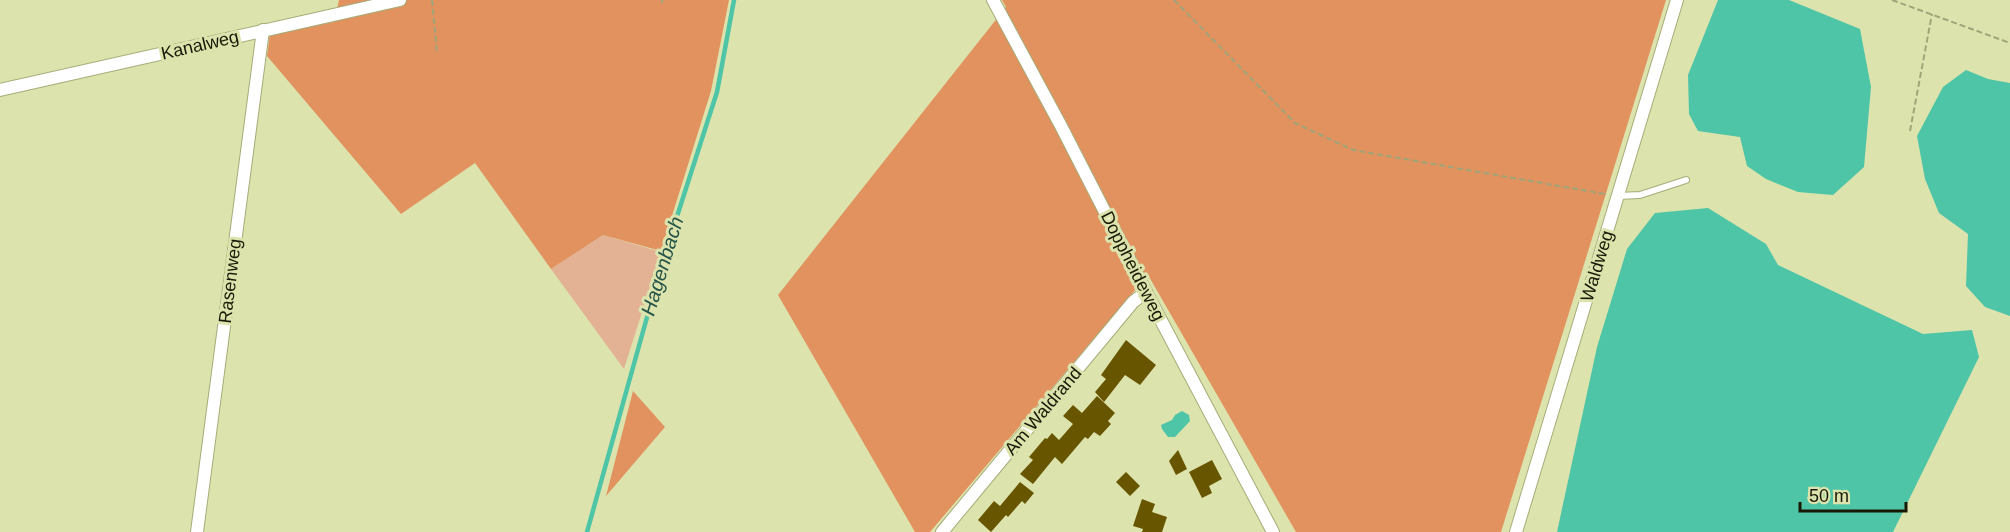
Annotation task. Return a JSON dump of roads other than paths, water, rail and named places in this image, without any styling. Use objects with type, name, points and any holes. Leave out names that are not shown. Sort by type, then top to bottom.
[{"type":"street","name":"Kanalweg","points":[[0,90],[400,0]]},
{"type":"street","name":"Doppheideweg","points":[[993,0],[1273,532]]},
{"type":"street","name":"Waldweg","points":[[1516,532],[1677,0]]},
{"type":"street","name":"Rasenweg","points":[[197,532],[263,30]]},
{"type":"street","name":"Am Waldrand","points":[[942,532],[1133,302],[1146,292]]},
{"type":"lane","points":[[1618,196],[1640,195],[1686,180]]},
{"type":"water","points":[[1718,0],[1789,0],[1860,29],[1871,87],[1864,167],[1833,195],[1798,192],[1766,179],[1747,166],[1740,137],[1698,131],[1689,114],[1688,75]]},
{"type":"water","points":[[1966,70],[1988,79],[2010,83],[2010,316],[1985,307],[1966,286],[1968,234],[1939,213],[1925,179],[1917,136],[1943,87]]},
{"type":"water","points":[[1708,208],[1766,244],[1778,265],[1923,334],[1972,330],[1979,357],[1893,532],[1557,532],[1597,347],[1627,249],[1655,213]]},
{"type":"water","points":[[1182,411],[1189,415],[1190,421],[1175,437],[1168,437],[1161,425],[1172,420]]},
{"type":"waterway","name":"Hagenbach","points":[[587,532],[663,260],[717,92],[734,0]]}]
